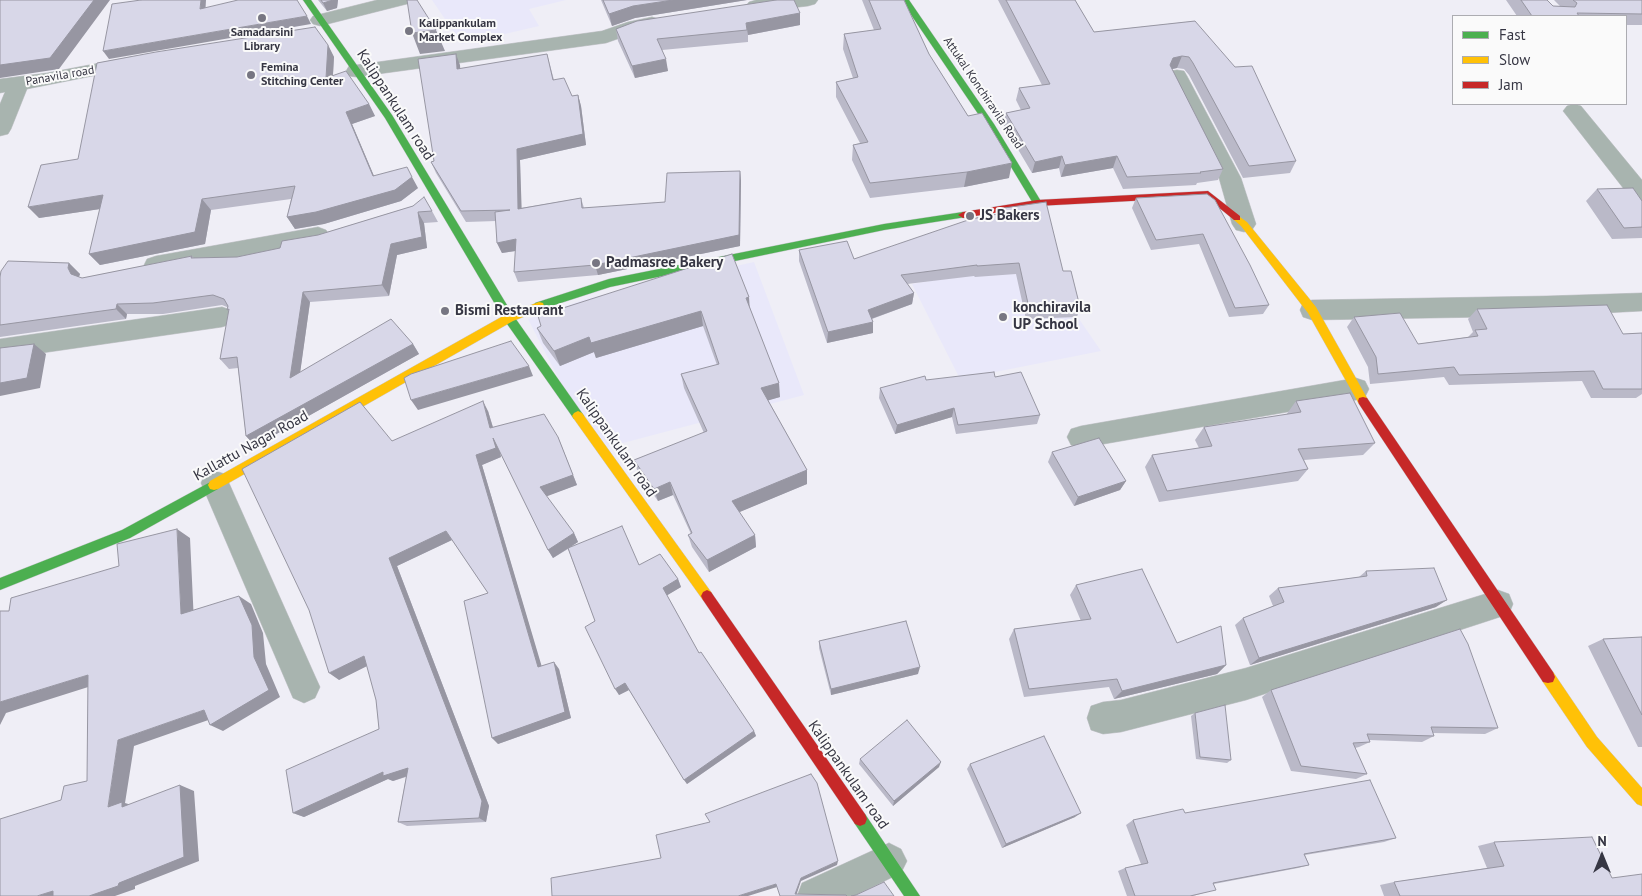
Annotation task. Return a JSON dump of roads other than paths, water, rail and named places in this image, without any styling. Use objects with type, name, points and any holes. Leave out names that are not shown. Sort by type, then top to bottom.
[{"type":"street","name":"Kalippankulam road","points":[[307,0],[319,27],[356,71],[389,117],[425,198],[725,622],[913,896]]},
{"type":"street","points":[[319,27],[400,0]]},
{"type":"street","points":[[736,9],[808,0]]},
{"type":"street","name":"Attukal Konchiravila Road","points":[[905,0],[991,126],[1037,203]]},
{"type":"street","points":[[356,71],[606,37],[635,26],[672,20]]},
{"type":"street","name":"Panavila road","points":[[10,84],[47,80],[154,58]]},
{"type":"street","points":[[1177,76],[1230,178],[1244,224]]},
{"type":"street","points":[[0,129],[10,84]]},
{"type":"street","points":[[1574,112],[1642,196]]},
{"type":"street","name":"Kallattu Nagar Road","points":[[0,584],[126,534],[509,318],[609,283],[884,227],[1037,203],[1208,194],[1244,224],[1312,310],[1368,413],[1592,742],[1642,799]]},
{"type":"street","points":[[139,268],[324,235],[341,230]]},
{"type":"street","points":[[1312,310],[1547,306],[1642,302]]},
{"type":"street","points":[[0,349],[222,317]]},
{"type":"street","points":[[1081,437],[1356,389]]},
{"type":"street","points":[[215,484],[304,687]]},
{"type":"street","points":[[1103,718],[1122,716],[1246,684],[1498,604]]},
{"type":"street","points":[[814,896],[889,861]]},
{"type":"place","name":"Samadarsini Library","points":[[262,18]]},
{"type":"place","name":"Kalippankulam Market Complex","points":[[409,31]]},
{"type":"place","name":"Femina Stitching Center","points":[[251,75]]},
{"type":"place","name":"JS Bakers","points":[[970,216]]},
{"type":"place","name":"Padmasree Bakery","points":[[596,263]]},
{"type":"place","name":"Bismi Restaurant","points":[[445,311]]},
{"type":"place","name":"konchiravila UP School","points":[[1003,317]]}]
